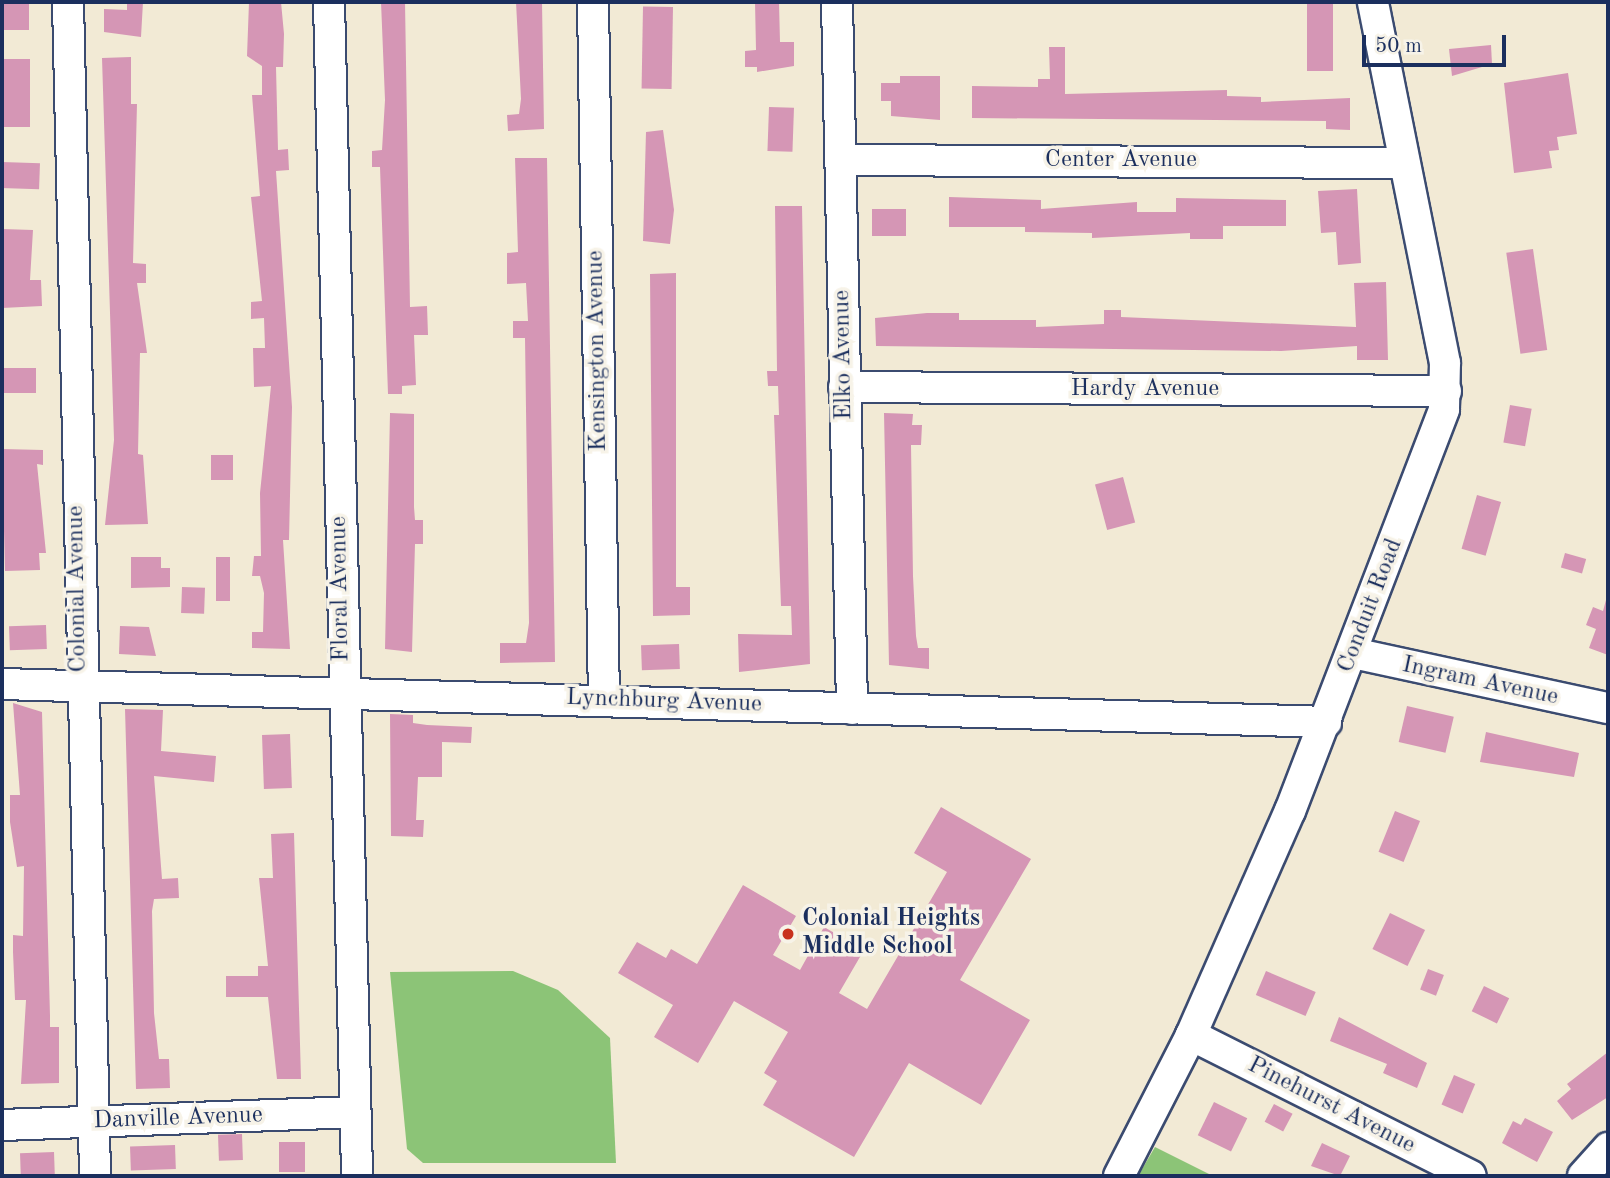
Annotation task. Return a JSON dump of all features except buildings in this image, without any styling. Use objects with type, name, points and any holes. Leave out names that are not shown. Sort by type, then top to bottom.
[{"type":"street","name":"Colonial Avenue","points":[[68,2],[80,686],[95,1176]]},
{"type":"street","name":"Floral Avenue","points":[[329,2],[357,1176]]},
{"type":"street","name":"Kensington Avenue","points":[[593,2],[604,700]]},
{"type":"street","name":"Elko Avenue","points":[[837,2],[852,709]]},
{"type":"street","name":"Conduit Road","points":[[1119,1176],[1191,1035],[1326,722],[1437,437],[1446,391],[1373,2]]},
{"type":"street","name":"Center Avenue","points":[[840,160],[1403,163]]},
{"type":"street","name":"Hardy Avenue","points":[[844,387],[1446,391]]},
{"type":"street","name":"Ingram Avenue","points":[[1353,653],[1608,708]]},
{"type":"street","name":"Lynchburg Avenue","points":[[2,684],[1326,722]]},
{"type":"street","name":"Pinehurst Avenue","points":[[1191,1035],[1471,1176]]},
{"type":"street","name":"Danville Avenue","points":[[2,1125],[354,1112]]},
{"type":"street","points":[[1583,1176],[1608,1149]]},
{"type":"green space","points":[[513,971],[558,990],[610,1038],[616,1163],[423,1163],[407,1149],[390,972]]},
{"type":"green space","points":[[1155,1147],[1213,1176],[1138,1176]]},
{"type":"place","name":"Colonial Heights Middle School","points":[[788,934]]}]
